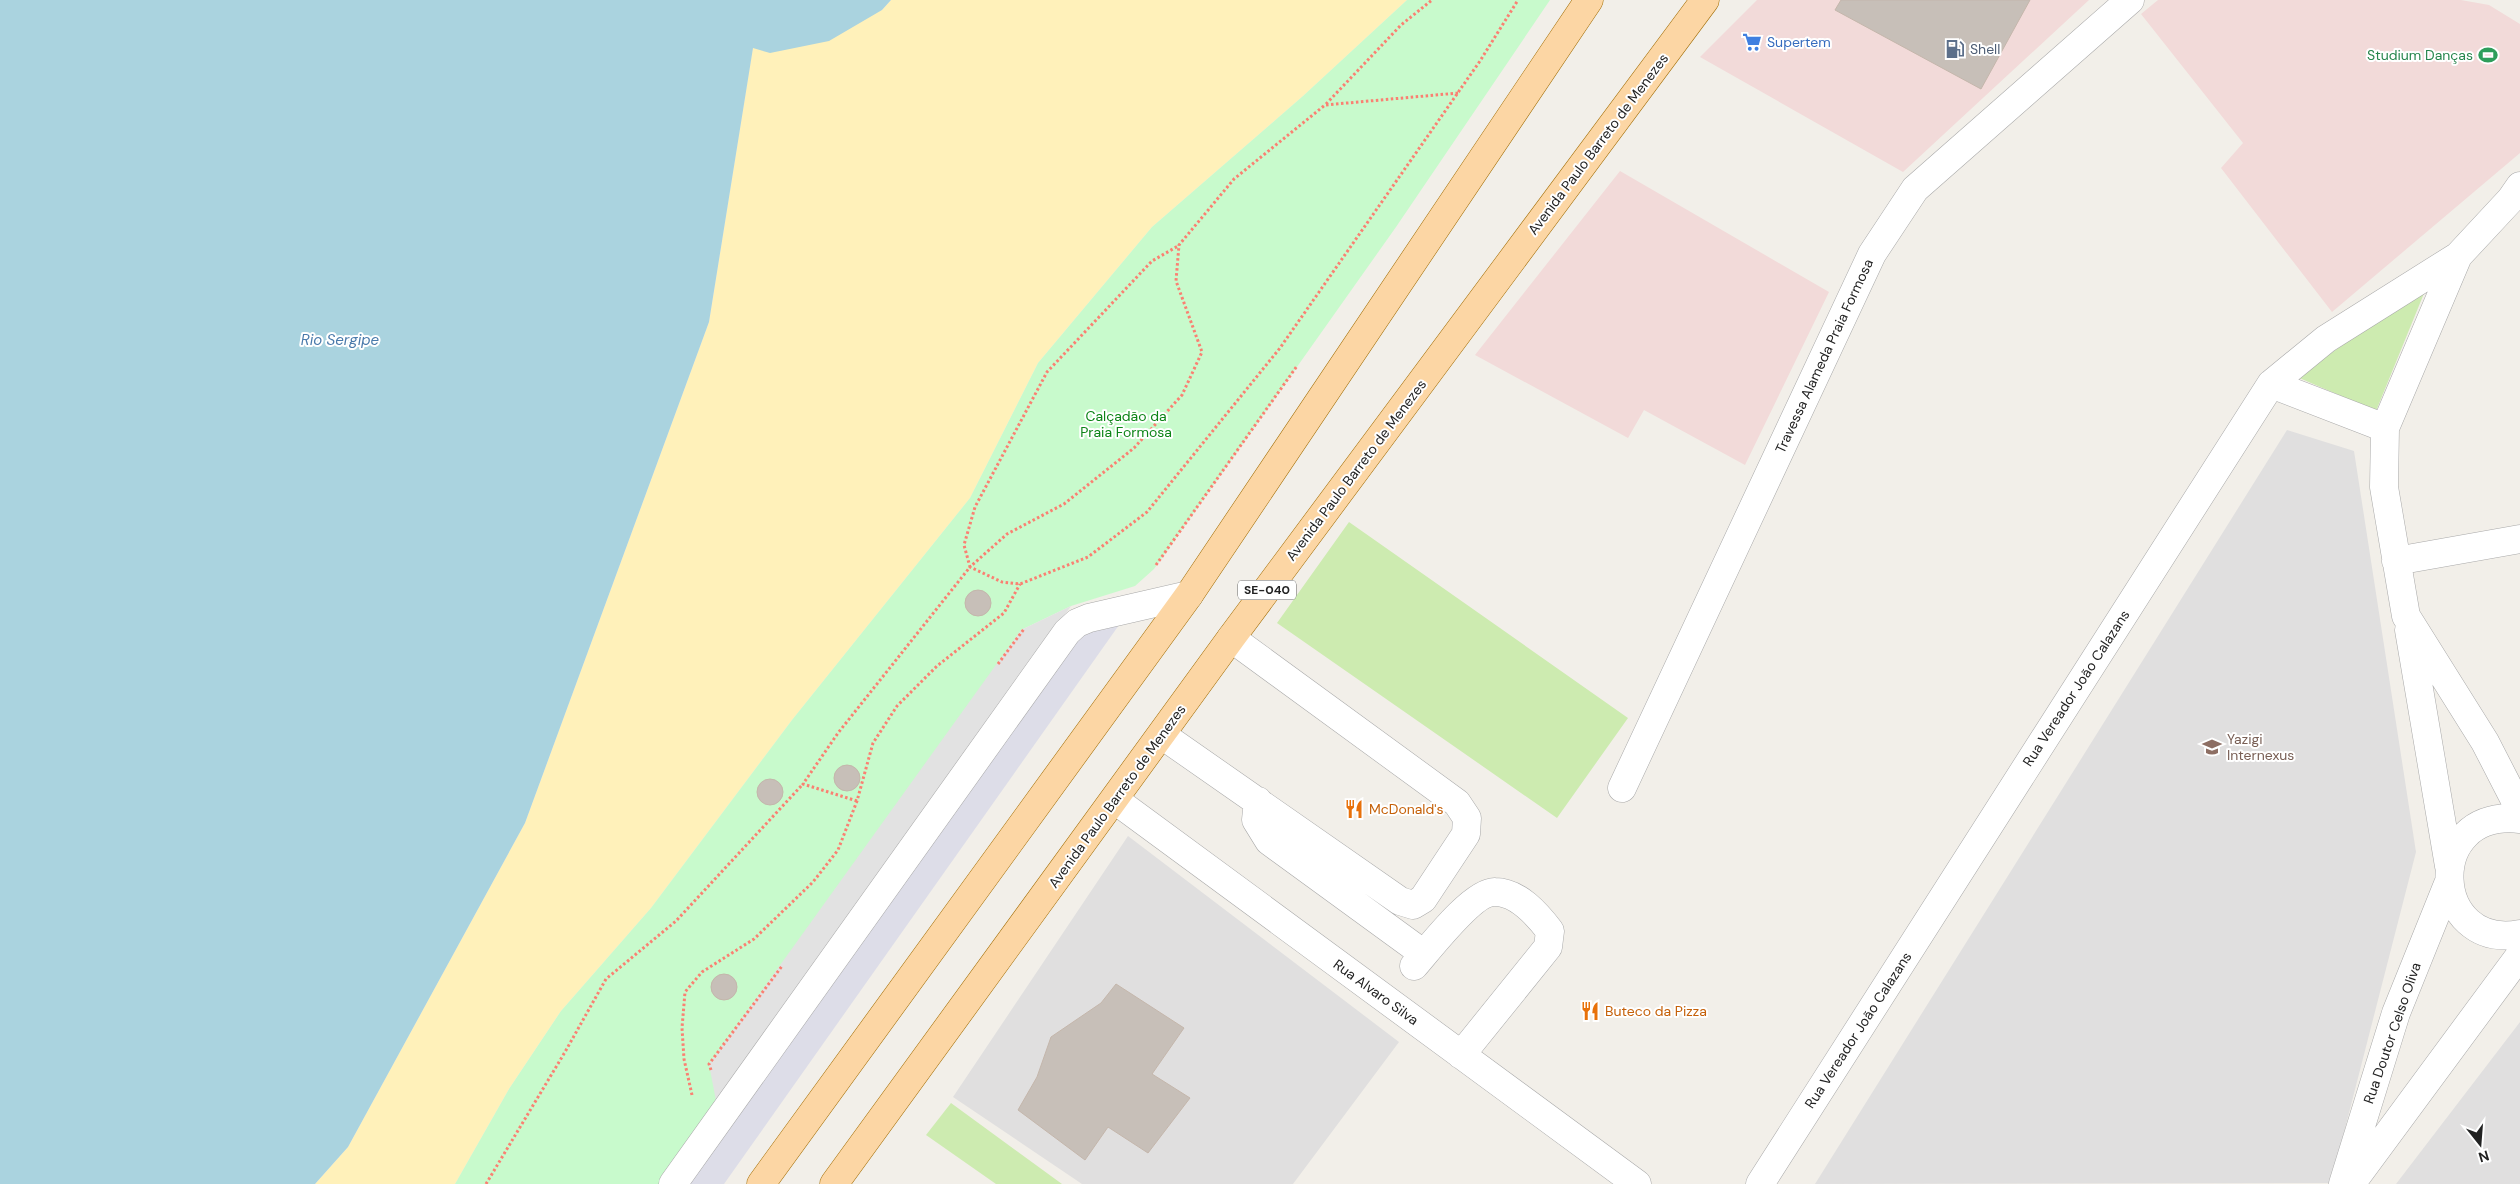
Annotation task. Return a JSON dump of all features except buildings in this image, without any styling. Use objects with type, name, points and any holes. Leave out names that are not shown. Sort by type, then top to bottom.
[{"type":"main road","points":[[762,1184],[1189,595],[1589,0]]},
{"type":"main road","name":"Avenida Paulo Barreto de Menezes","points":[[834,1184],[1231,638],[1705,0]]},
{"type":"street","name":"Travessa Alameda Praia Formosa","points":[[1622,788],[1872,254],[1915,189],[2130,0]]},
{"type":"street","name":"Rua Vereador João Calazans","points":[[1760,1184],[2271,384],[2326,339],[2458,256],[2517,192]]},
{"type":"street","name":"Rua Vereador João Calazans","points":[[2458,256],[2385,428],[2384,487],[2406,616],[2485,742],[2520,810]]},
{"type":"street","points":[[2271,384],[2385,428]]},
{"type":"street","points":[[2396,561],[2520,539]]},
{"type":"street","points":[[674,1184],[1067,632],[1077,623],[1089,618],[1189,595]]},
{"type":"street","points":[[2406,616],[2453,901],[2463,915],[2476,927],[2492,934],[2509,936],[2520,934]]},
{"type":"street","points":[[1162,734],[1400,901],[1413,905],[1423,899],[1466,834],[1467,818],[1457,803],[1231,638]]},
{"type":"street","name":"Rua Alvaro Silva","points":[[1115,800],[1637,1184]]},
{"type":"street","points":[[1258,802],[1256,820],[1269,841],[1419,960],[1471,903],[1494,892],[1512,895],[1539,917],[1550,931],[1548,947],[1461,1055]]},
{"type":"street","name":"Rua Doutor Celso Oliva","points":[[2343,1184],[2396,1013],[2449,875],[2456,847],[2469,832],[2486,821],[2505,817],[2520,819]]},
{"type":"street","points":[[2350,1184],[2520,955]]},
{"type":"path","points":[[1432,0],[1401,25],[1325,105],[1234,179],[1178,245],[1152,261],[1047,372],[976,507],[964,545],[970,567],[1002,582],[1020,584],[1088,556],[1148,512],[1280,348],[1458,93],[1518,0]]},
{"type":"path","points":[[1325,105],[1458,93]]},
{"type":"path","points":[[486,1184],[566,1052],[606,978],[676,921],[803,784],[838,733],[970,567],[1007,534],[1064,504],[1134,448],[1182,395],[1202,352],[1176,281],[1178,245]]},
{"type":"path","points":[[684,1059],[682,1009],[685,992],[702,972],[754,940],[813,882],[838,850],[857,801],[873,742],[897,706],[936,666],[1004,613],[1020,584]]},
{"type":"path","points":[[803,784],[857,801]]},
{"type":"shaded area","points":[[1757,0],[2089,0],[1903,172],[1700,57]]},
{"type":"shaded area","points":[[2158,0],[2461,0],[2489,5],[2520,24],[2520,153],[2332,312],[2221,168],[2243,143],[2141,14]]},
{"type":"shaded area","points":[[1620,171],[1829,292],[1745,465],[1644,410],[1628,438],[1475,355]]},
{"type":"shaded area","points":[[2287,430],[2354,451],[2416,852],[2331,1183],[1815,1184]]},
{"type":"shaded area","points":[[1071,606],[716,1101],[709,1064],[1021,630]]},
{"type":"shaded area","points":[[1119,625],[724,1184],[684,1184],[1083,633]]},
{"type":"shaded area","points":[[1128,836],[1399,1042],[1293,1184],[1082,1184],[953,1097]]},
{"type":"shaded area","points":[[2520,1022],[2520,1184],[2396,1184]]},
{"type":"green space","name":"Calçadão da Praia Formosa","points":[[1407,0],[1550,0],[1396,227],[1154,569],[1135,586],[1071,606],[1021,630],[661,1184],[455,1184],[509,1089],[561,1011],[651,908],[792,720],[970,498],[1038,363],[1152,227],[1303,96]]},
{"type":"green space","points":[[2427,286],[2376,411],[2297,377]]},
{"type":"green space","points":[[1349,522],[1628,718],[1557,818],[1277,623]]},
{"type":"green space","points":[[951,1103],[1062,1184],[996,1184],[926,1135]]},
{"type":"sand","points":[[891,0],[1407,0],[1303,96],[1152,227],[1038,363],[970,498],[792,720],[651,908],[561,1011],[509,1089],[455,1184],[315,1184],[348,1147],[525,823],[709,322],[753,47],[882,10]]},
{"type":"water","name":"Rio Sergipe","points":[[0,0],[891,0],[882,10],[829,41],[770,53],[753,48],[709,322],[525,823],[348,1147],[315,1184],[0,1184]]},
{"type":"place","name":"Supertem","points":[[1752,42]]},
{"type":"place","name":"Shell","points":[[1955,49]]},
{"type":"place","name":"Studium Danças","points":[[2488,55]]},
{"type":"place","name":"Yazigi Internexus","points":[[2212,747]]},
{"type":"place","name":"McDonald's","points":[[1354,809]]},
{"type":"place","name":"Buteco da Pizza","points":[[1590,1011]]}]
